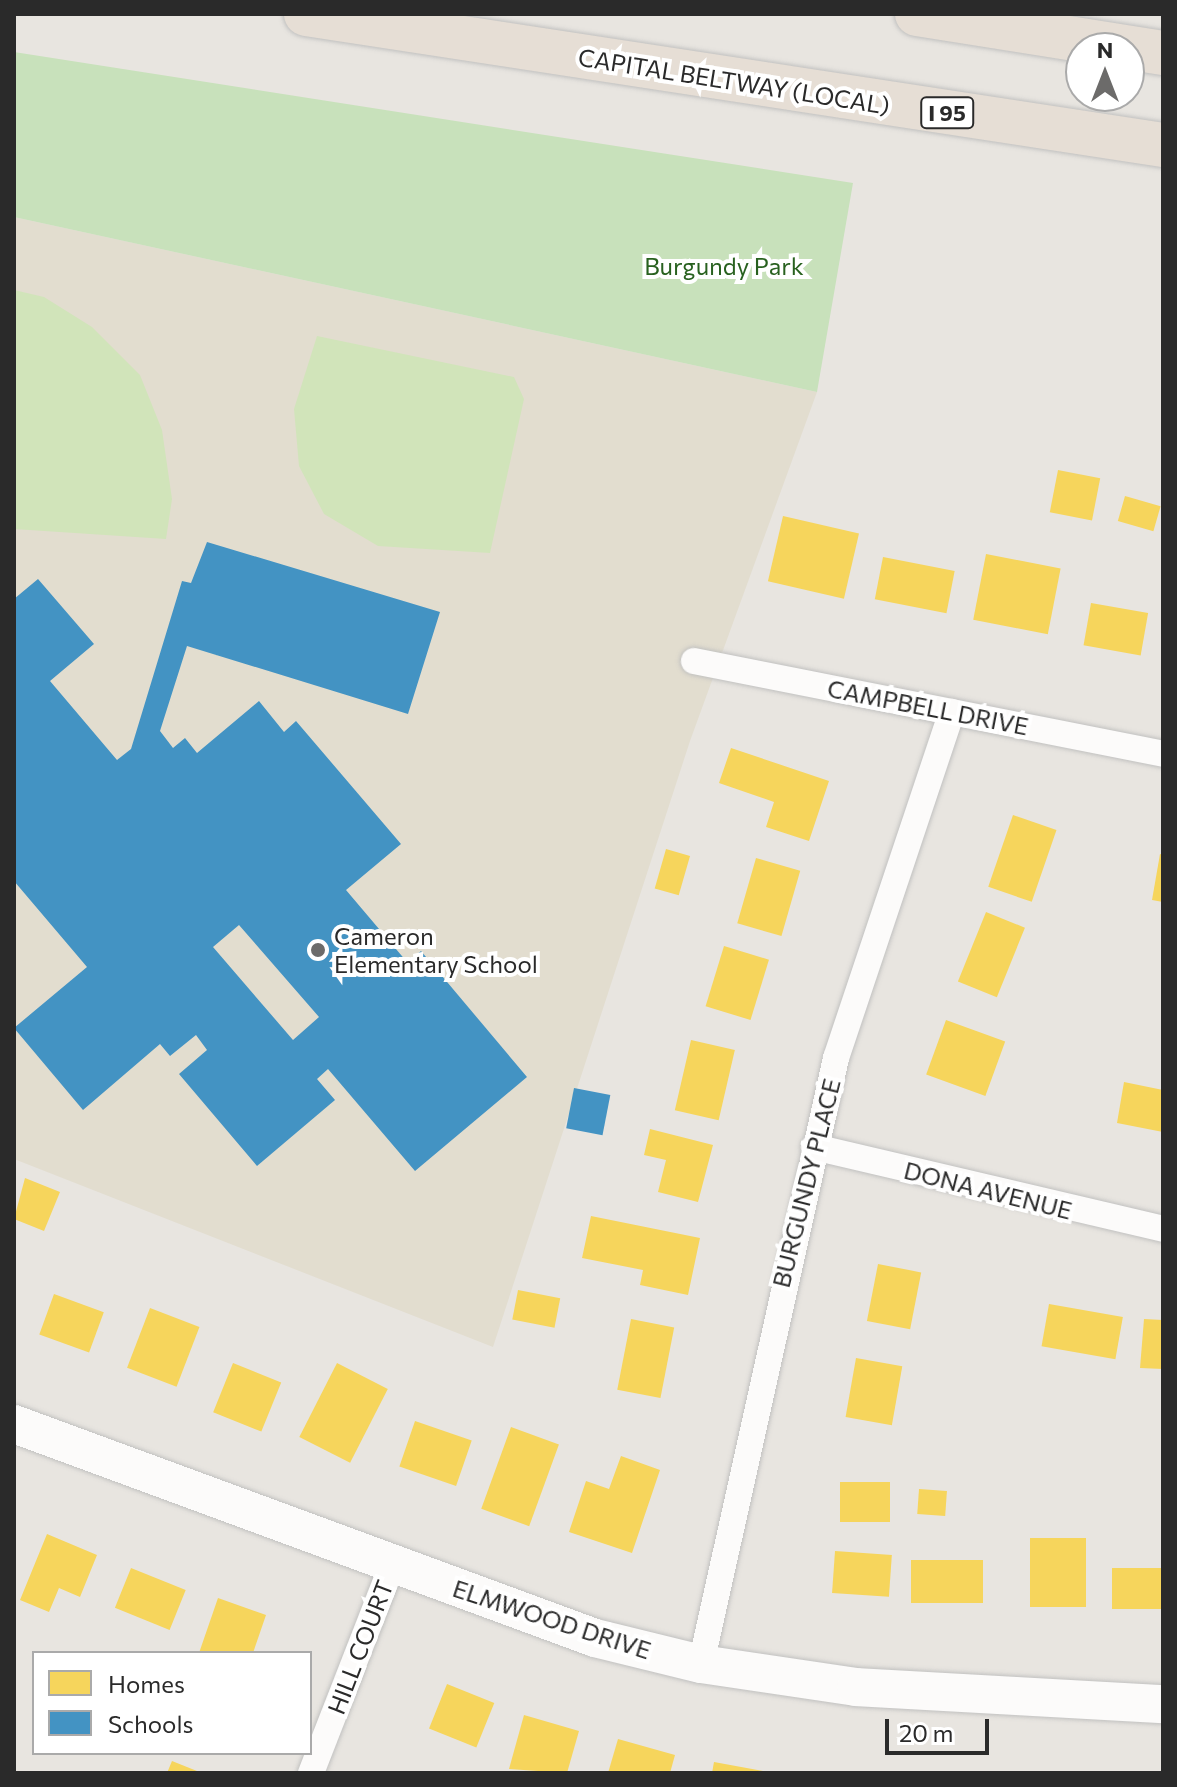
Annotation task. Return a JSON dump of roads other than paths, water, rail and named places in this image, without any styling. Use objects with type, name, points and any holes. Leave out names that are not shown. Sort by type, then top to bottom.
[{"type":"highway","name":"CAPITAL BELTWAY (LOCAL)","points":[[306,14],[1163,145]]},
{"type":"highway","points":[[917,14],[1163,53]]},
{"type":"street","name":"CAMPBELL DRIVE","points":[[694,661],[1163,754]]},
{"type":"street","name":"BURGUNDY PLACE","points":[[701,1664],[814,1147],[952,712]]},
{"type":"street","name":"DONA AVENUE","points":[[814,1147],[1163,1229]]},
{"type":"street","name":"ELMWOOD DRIVE","points":[[14,1424],[595,1638],[701,1664],[856,1687],[1163,1704]]},
{"type":"street","name":"HILL COURT","points":[[311,1773],[392,1565]]},
{"type":"place","name":"Cameron Elementary School","points":[[318,950]]},
{"type":"park label","name":"Burgundy Park","points":[[724,266]]}]
